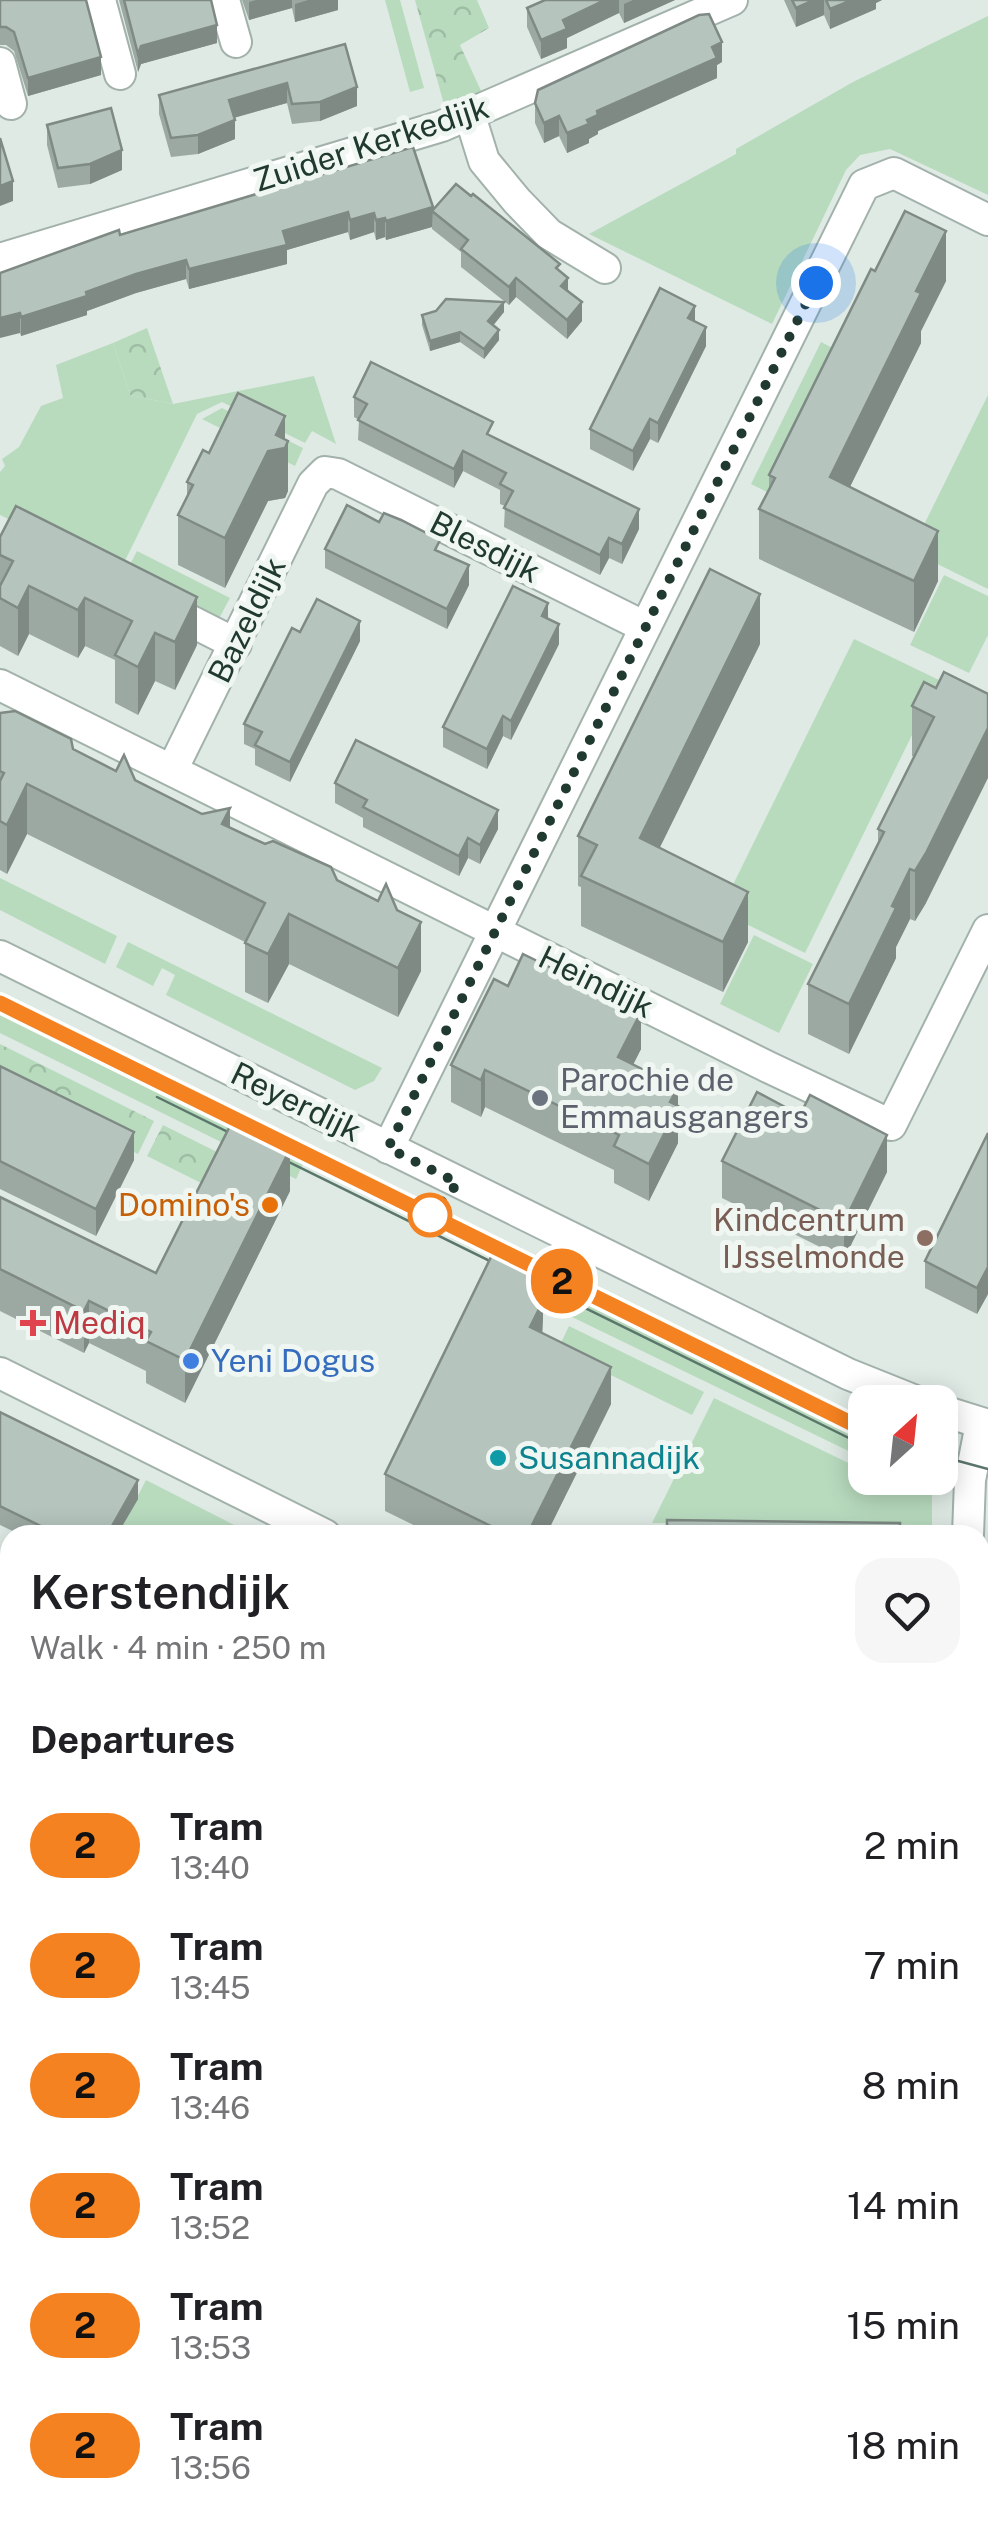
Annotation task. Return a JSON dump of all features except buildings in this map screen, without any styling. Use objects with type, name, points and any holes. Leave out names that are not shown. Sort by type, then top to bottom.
[{"type":"street","points":[[100,0],[120,74]]},
{"type":"street","points":[[224,0],[236,42]]},
{"type":"street","name":"Zuider Kerkedijk","points":[[0,259],[470,116],[732,0]]},
{"type":"street","points":[[0,64],[11,104]]},
{"type":"street","points":[[470,116],[484,162],[517,201],[549,234],[605,268]]},
{"type":"street","points":[[388,1148],[864,185],[894,173],[988,220]]},
{"type":"street","name":"Blesdijk","points":[[324,472],[338,474],[645,627]]},
{"type":"street","name":"Bazeldijk","points":[[172,770],[313,484],[324,472]]},
{"type":"street","points":[[134,592],[236,644]]},
{"type":"street","name":"Heindijk","points":[[0,685],[890,1125],[988,930]]},
{"type":"street","name":"Reyerdijk","points":[[0,956],[873,1385]]},
{"type":"street","points":[[0,1373],[305,1525]]},
{"type":"street","points":[[958,1416],[984,1424],[970,1480],[968,1525]]},
{"type":"green space","points":[[385,0],[400,0],[424,88],[410,92]]},
{"type":"green space","points":[[415,0],[477,0],[489,28],[460,45],[482,93],[445,108]]},
{"type":"green space","points":[[988,16],[988,195],[890,149],[860,155],[846,170],[772,324],[589,234],[736,154],[736,149],[853,82]]},
{"type":"green space","points":[[147,328],[173,404],[130,395],[113,343]]},
{"type":"green space","points":[[821,342],[848,356],[777,497],[751,484]]},
{"type":"green space","points":[[113,343],[130,395],[173,404],[314,376],[336,444],[312,431],[305,443],[222,402],[197,414],[119,573],[0,515],[0,472],[5,466],[2,459],[19,447],[41,406],[63,398],[56,365]]},
{"type":"green space","points":[[988,395],[988,589],[911,551]]},
{"type":"green space","points":[[222,408],[303,448],[295,466],[202,419]]},
{"type":"green space","points":[[137,551],[230,598],[217,622],[124,576]]},
{"type":"green space","points":[[944,575],[988,596],[988,635],[969,673],[910,645]]},
{"type":"green space","points":[[854,639],[939,680],[805,953],[720,911]]},
{"type":"green space","points":[[0,878],[117,936],[105,964],[0,910]]},
{"type":"green space","points":[[754,935],[813,964],[779,1033],[720,1004]]},
{"type":"green space","points":[[128,942],[382,1068],[374,1081],[355,1090],[166,995],[175,975],[162,968],[153,986],[116,967]]},
{"type":"green space","points":[[0,996],[310,1149],[296,1179],[0,1033]]},
{"type":"green space","points":[[0,1044],[154,1121],[138,1154],[0,1086]]},
{"type":"green space","points":[[163,1125],[227,1157],[211,1188],[147,1156]]},
{"type":"green space","points":[[554,1271],[848,1414],[848,1451],[539,1301]]},
{"type":"green space","points":[[569,1326],[704,1392],[692,1415],[558,1349]]},
{"type":"green space","points":[[714,1398],[848,1463],[848,1495],[932,1495],[932,1525],[652,1523]]},
{"type":"green space","points":[[146,1480],[234,1525],[123,1525]]},
{"type":"tram line","points":[[0,1003],[848,1422]]},
{"type":"tram line","name":"2","points":[[0,1003],[848,1422]]},
{"type":"tram line","points":[[157,1097],[848,1438]]},
{"type":"tram line","points":[[958,1461],[988,1469]]},
{"type":"place","name":"Parochie de Emmausgangers","points":[[540,1098]]},
{"type":"place","name":"Domino's","points":[[270,1205]]},
{"type":"place","name":"Kindcentrum IJsselmonde","points":[[925,1238]]},
{"type":"place","name":"Mediq","points":[[33,1323]]},
{"type":"place","name":"Yeni Dogus","points":[[191,1361]]},
{"type":"place","name":"Susannadijk","points":[[498,1458]]},
{"type":"route","points":[[430,1215],[458,1183],[388,1148],[816,283]]}]
